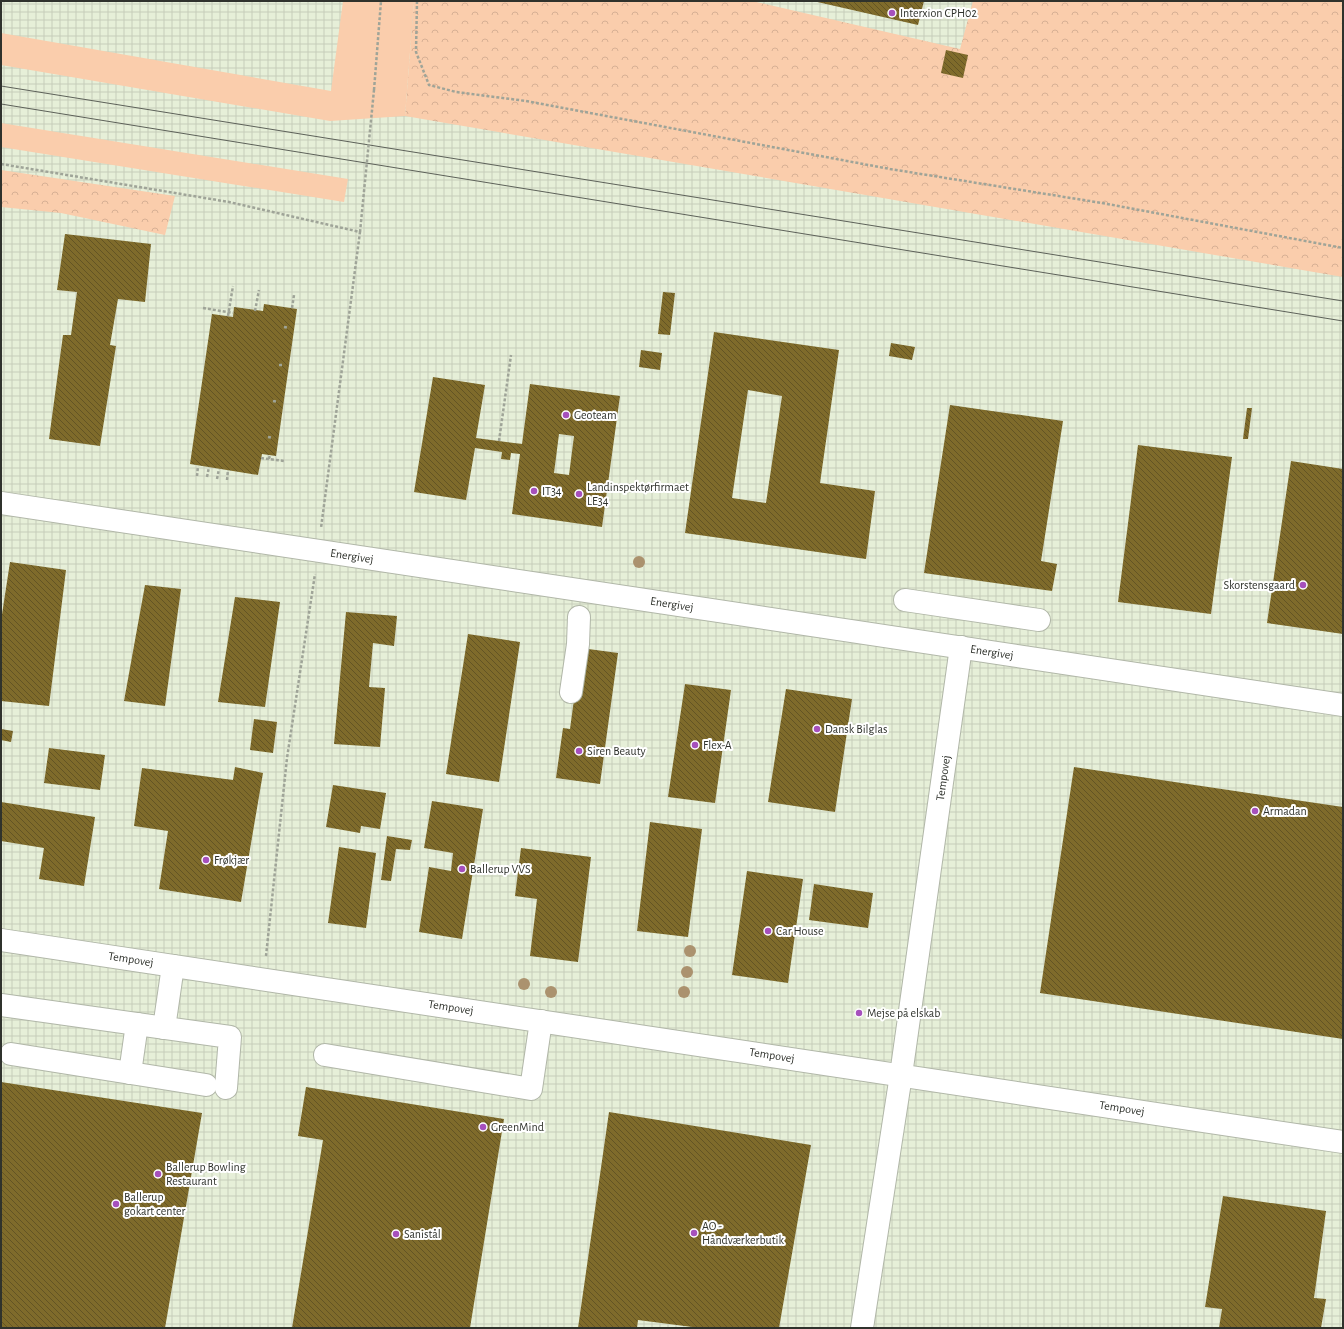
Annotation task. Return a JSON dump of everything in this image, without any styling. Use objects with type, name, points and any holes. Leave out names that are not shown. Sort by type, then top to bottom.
[{"type":"street","name":"Energivej","points":[[1,504],[1343,705]]},
{"type":"street","points":[[905,600],[1039,620]]},
{"type":"street","points":[[570,692],[578,644],[579,617]]},
{"type":"street","name":"Tempovej","points":[[862,1328],[901,1075],[961,647]]},
{"type":"street","name":"Tempovej","points":[[1,940],[1343,1142]]},
{"type":"street","points":[[164,1028],[173,966]]},
{"type":"street","points":[[1,1005],[230,1037],[216,1086],[11,1054]]},
{"type":"street","points":[[326,1055],[531,1089],[541,1021]]},
{"type":"street","points":[[130,1073],[137,1024]]},
{"type":"path","points":[[264,979],[287,758],[318,551],[360,232],[381,1]]},
{"type":"path","points":[[417,1],[416,52],[429,85],[456,92],[526,101],[890,169],[1102,203],[1343,248]]},
{"type":"path","points":[[1,164],[229,202],[360,232]]},
{"type":"path","points":[[228,316],[233,286]]},
{"type":"path","points":[[256,311],[259,290]]},
{"type":"path","points":[[292,308],[294,295]]},
{"type":"path","points":[[203,308],[233,313]]},
{"type":"path","points":[[284,327],[289,328]]},
{"type":"path","points":[[499,441],[511,355]]},
{"type":"path","points":[[273,401],[278,402]]},
{"type":"path","points":[[268,437],[273,438]]},
{"type":"path","points":[[269,459],[270,455]]},
{"type":"path","points":[[261,458],[284,461]]},
{"type":"path","points":[[197,476],[198,466]]},
{"type":"path","points":[[208,477],[209,467]]},
{"type":"path","points":[[217,478],[219,469]]},
{"type":"path","points":[[227,480],[228,470]]},
{"type":"shaded area","points":[[1,1],[1343,1],[1343,1328],[1,1328]]},
{"type":"green space","points":[[343,1],[414,1],[405,116],[330,121],[1,65],[1,33],[331,91]]},
{"type":"green space","points":[[414,1],[752,1],[960,49],[973,1],[1343,1],[1343,277],[405,116]]},
{"type":"green space","points":[[1,123],[348,179],[344,202],[1,147]]},
{"type":"green space","points":[[1,170],[175,196],[165,235],[61,213],[1,207]]},
{"type":"building","name":"Interxion CPH02","points":[[813,1],[924,1],[918,25]]},
{"type":"building","points":[[946,50],[968,55],[963,78],[941,73]]},
{"type":"building","points":[[65,234],[151,244],[145,302],[118,299],[110,345],[116,346],[100,446],[49,439],[63,335],[71,335],[77,292],[57,290]]},
{"type":"building","points":[[663,292],[675,293],[670,335],[658,334]]},
{"type":"building","points":[[264,304],[297,309],[276,456],[262,454],[258,475],[190,464],[212,314],[233,317],[234,307],[263,311]]},
{"type":"building","points":[[714,332],[839,350],[820,483],[875,491],[866,559],[685,533]],"holes":[[[748,390],[782,396],[766,503],[732,498]]]},
{"type":"building","points":[[891,343],[915,347],[912,360],[889,356]]},
{"type":"building","points":[[641,350],[662,353],[660,370],[639,367]]},
{"type":"building","points":[[433,377],[485,385],[476,438],[522,444],[530,384],[620,396],[602,527],[512,514],[520,454],[511,453],[510,460],[501,459],[502,452],[475,448],[466,500],[414,492]],"holes":[[[559,434],[574,436],[569,475],[554,473]]]},
{"type":"building","points":[[950,405],[1063,421],[1041,561],[1057,564],[1052,591],[924,573]]},
{"type":"building","points":[[1247,408],[1252,408],[1248,439],[1243,439]]},
{"type":"building","points":[[1138,445],[1232,457],[1211,614],[1118,602]]},
{"type":"building","points":[[1291,461],[1343,469],[1343,634],[1267,623]]},
{"type":"building","points":[[10,562],[66,570],[49,706],[1,701],[1,621]]},
{"type":"building","points":[[145,585],[181,589],[165,706],[124,701]]},
{"type":"building","points":[[235,597],[280,602],[265,707],[218,702]]},
{"type":"building","points":[[346,612],[397,616],[394,646],[373,643],[369,687],[385,688],[380,747],[334,744]]},
{"type":"building","points":[[468,634],[520,642],[499,782],[446,774]]},
{"type":"building","points":[[581,648],[618,653],[600,784],[556,778],[563,728],[570,729]]},
{"type":"building","points":[[685,684],[731,690],[715,803],[668,797]]},
{"type":"building","points":[[786,689],[852,699],[835,812],[768,802]]},
{"type":"building","points":[[254,719],[277,722],[273,753],[250,750]]},
{"type":"building","points":[[1,729],[13,731],[11,742],[1,740]]},
{"type":"building","points":[[49,748],[105,755],[100,790],[44,783]]},
{"type":"building","name":"Frøkjær","points":[[235,767],[263,773],[241,902],[159,889],[168,831],[134,826],[142,768],[233,780]]},
{"type":"building","points":[[1074,767],[1343,807],[1343,1039],[1040,993]]},
{"type":"building","points":[[333,785],[386,793],[380,829],[361,826],[360,833],[326,827]]},
{"type":"building","name":"Ballerup VVS","points":[[432,801],[483,809],[462,939],[419,932],[429,867],[451,871],[453,853],[424,848]]},
{"type":"building","points":[[1,802],[95,817],[84,886],[39,879],[44,848],[1,841]]},
{"type":"building","points":[[650,822],[702,829],[688,937],[637,931]]},
{"type":"building","points":[[387,836],[412,840],[410,850],[396,849],[391,881],[381,880]]},
{"type":"building","points":[[339,847],[376,853],[366,928],[328,923]]},
{"type":"building","points":[[521,848],[591,857],[578,962],[530,956],[537,899],[515,896]]},
{"type":"building","points":[[747,871],[803,879],[788,983],[732,975]]},
{"type":"building","points":[[814,884],[873,893],[868,928],[809,920]]},
{"type":"building","points":[[1,1082],[202,1113],[165,1328],[1,1328]]},
{"type":"building","name":"Sanistål","points":[[306,1087],[504,1119],[470,1328],[292,1328],[323,1140],[298,1136]]},
{"type":"building","name":"AO - Håndværkerbutik","points":[[609,1112],[811,1145],[779,1328],[700,1328],[638,1320],[637,1328],[578,1328]]},
{"type":"building","points":[[1223,1196],[1326,1211],[1314,1298],[1326,1299],[1321,1328],[1219,1328],[1222,1309],[1205,1307]]},
{"type":"tram line","points":[[1,86],[1343,301]]},
{"type":"tram line","points":[[1,104],[1343,321]]},
{"type":"place","name":"Interxion CPH02","points":[[892,13]]},
{"type":"place","name":"Geoteam","points":[[566,415]]},
{"type":"place","name":"IT34","points":[[534,491]]},
{"type":"place","name":"Landinspektørfirmaet LE34","points":[[579,494]]},
{"type":"place","name":"Skorstensgaard","points":[[1303,585]]},
{"type":"place","name":"Dansk Bilglas","points":[[817,729]]},
{"type":"place","name":"Flex-A","points":[[695,745]]},
{"type":"place","name":"Siren Beauty","points":[[579,751]]},
{"type":"place","name":"Armadan","points":[[1255,811]]},
{"type":"place","name":"Frøkjær","points":[[206,860]]},
{"type":"place","name":"Ballerup VVS","points":[[462,869]]},
{"type":"place","name":"Car House","points":[[768,931]]},
{"type":"place","name":"Mejse på elskab","points":[[859,1013]]},
{"type":"place","name":"GreenMind","points":[[483,1127]]},
{"type":"place","name":"Ballerup Bowling Restaurant","points":[[158,1174]]},
{"type":"place","name":"Ballerup gokart center","points":[[116,1204]]},
{"type":"place","name":"AO - Håndværkerbutik","points":[[694,1233]]},
{"type":"place","name":"Sanistål","points":[[396,1234]]}]
